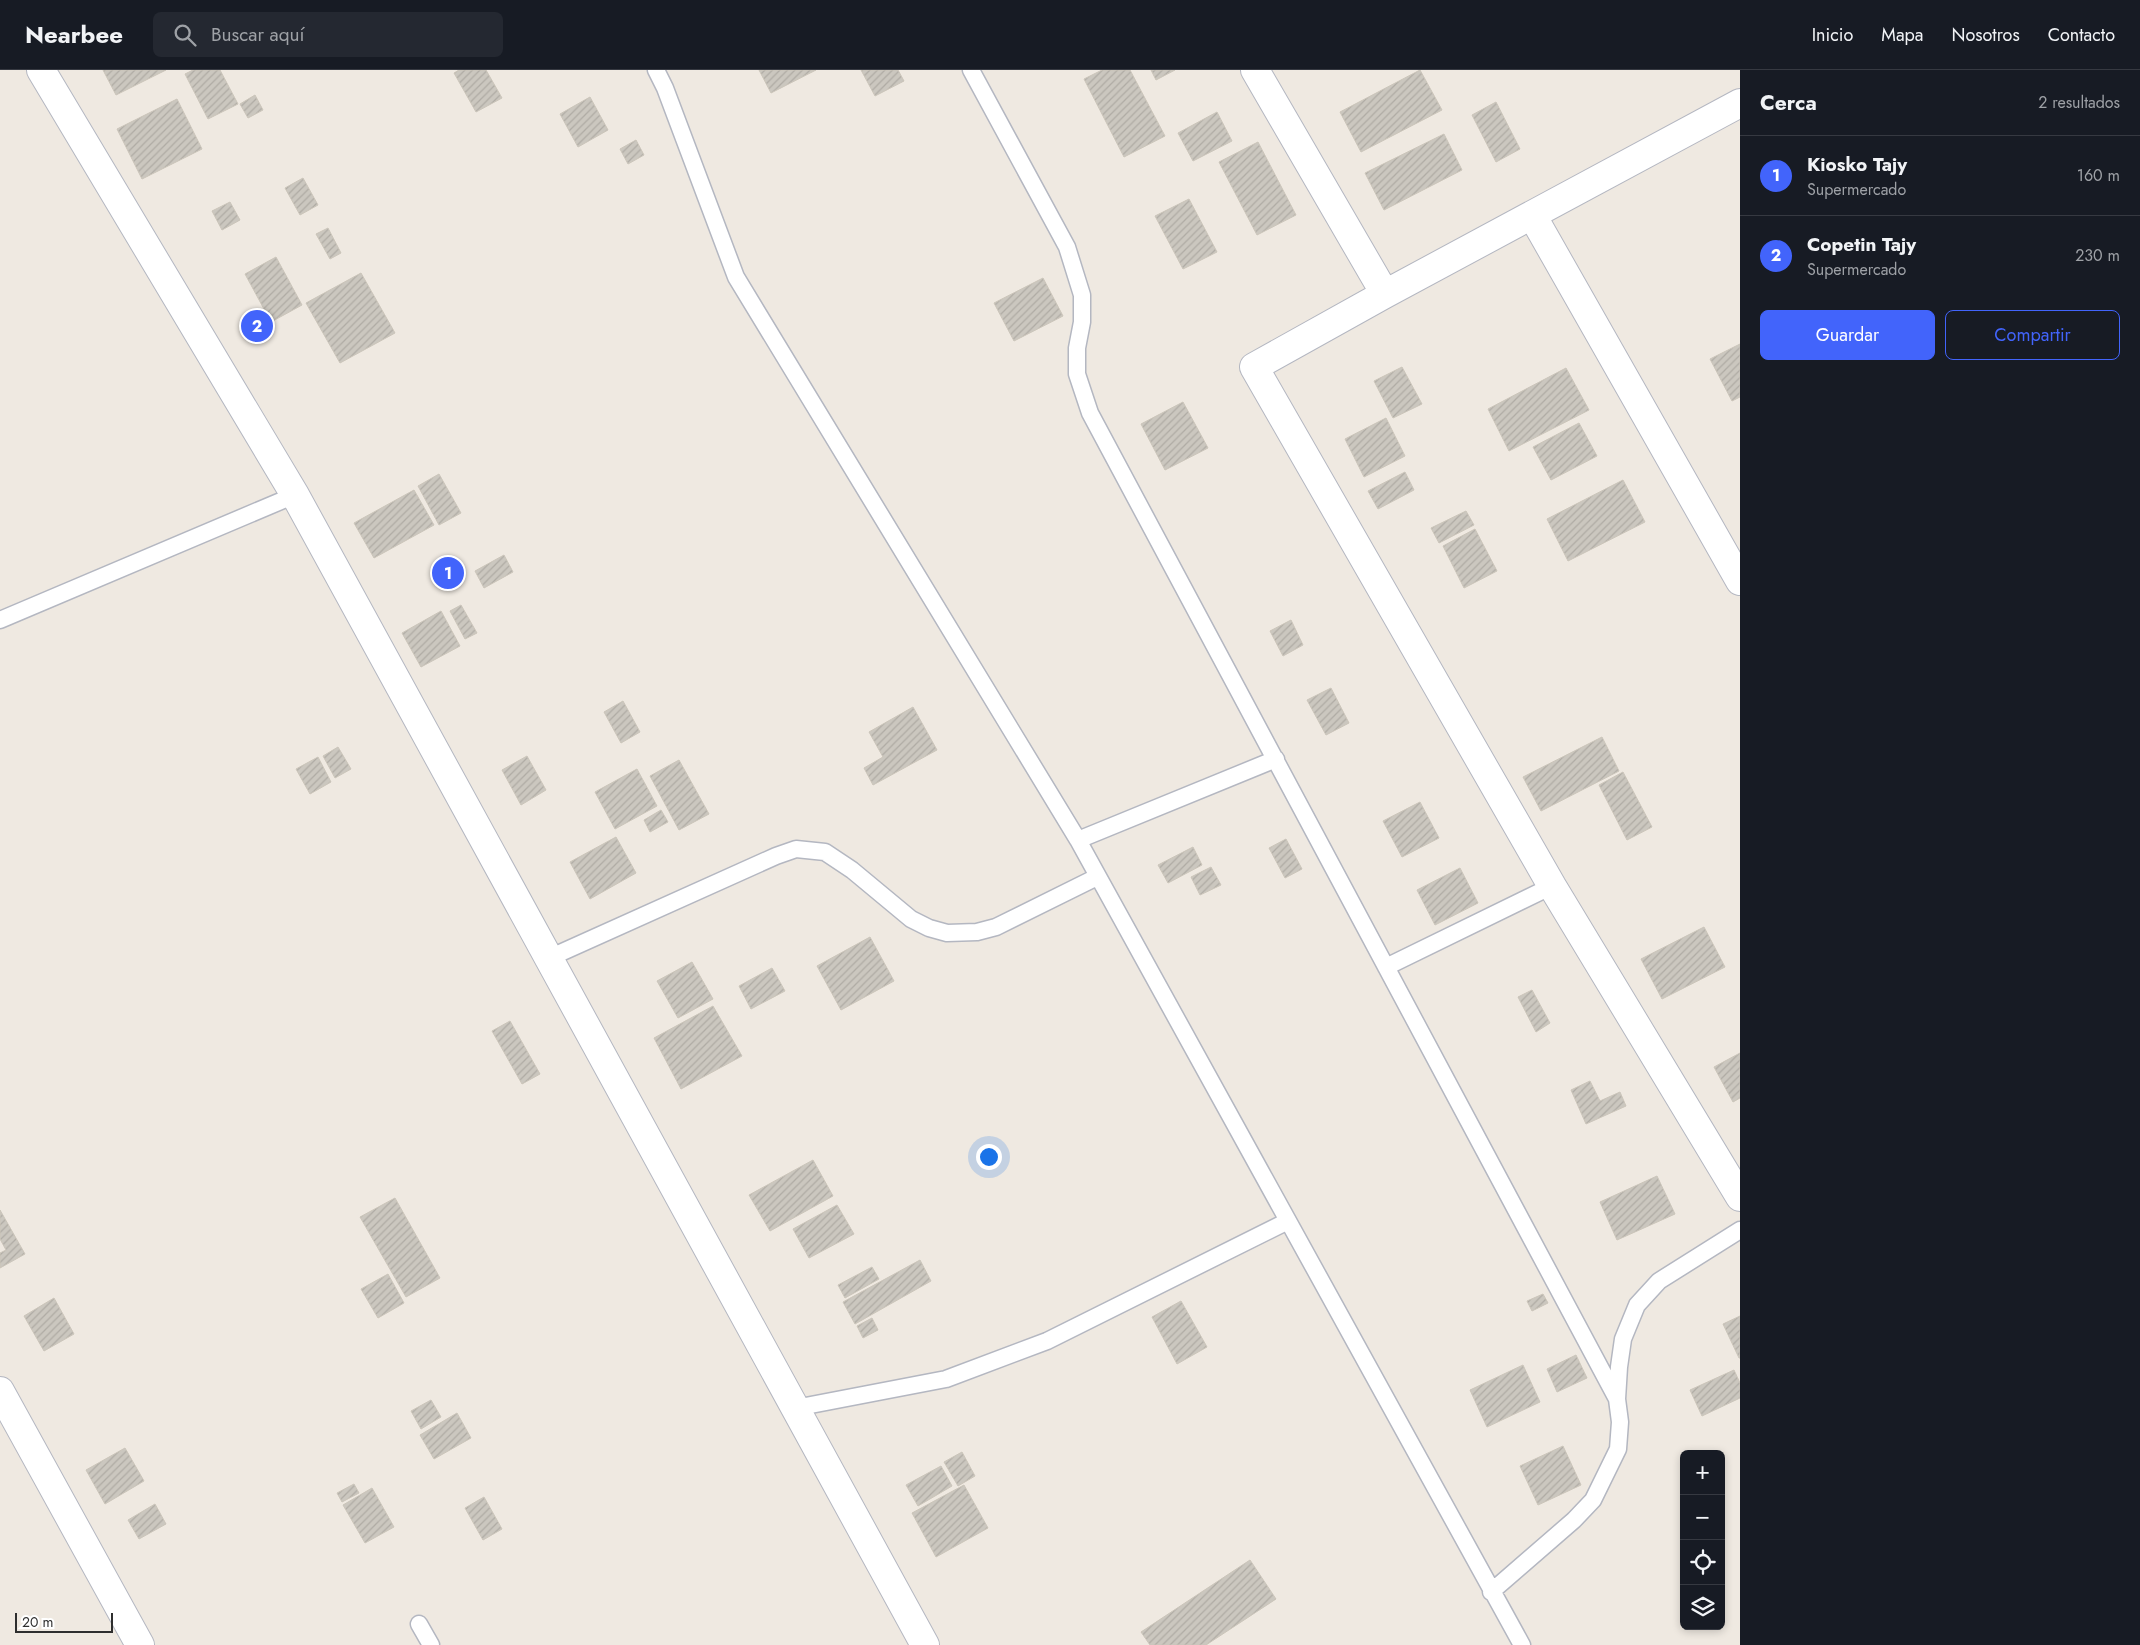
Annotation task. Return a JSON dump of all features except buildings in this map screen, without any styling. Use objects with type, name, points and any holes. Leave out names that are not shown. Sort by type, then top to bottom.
[{"type":"street","points":[[41,70],[296,495],[925,1645]]},
{"type":"street","points":[[1255,70],[1385,294]]},
{"type":"street","points":[[1740,103],[1385,294],[1254,367],[1552,886],[1740,1197]]},
{"type":"street","points":[[1532,215],[1740,581]]},
{"type":"street","points":[[0,1391],[140,1645]]},
{"type":"lane","points":[[656,70],[665,88],[736,277],[1078,840],[1491,1592],[1522,1645]]},
{"type":"lane","points":[[971,70],[1067,247],[1082,295],[1082,322],[1077,348],[1077,374],[1090,413],[1617,1399]]},
{"type":"lane","points":[[0,620],[296,495]]},
{"type":"lane","points":[[1078,840],[1276,759]]},
{"type":"lane","points":[[549,958],[767,860],[796,849],[825,852],[852,870],[911,919],[930,928],[947,933],[977,932],[996,927],[1097,876]]},
{"type":"lane","points":[[1386,967],[1552,886]]},
{"type":"lane","points":[[795,1408],[946,1379],[1047,1341],[1288,1221]]},
{"type":"lane","points":[[1491,1592],[1574,1520],[1593,1500],[1618,1449],[1620,1422],[1617,1399],[1624,1339],[1637,1306],[1658,1281],[1740,1230]]},
{"type":"lane","points":[[419,1624],[431,1645]]},
{"type":"place","name":"Copetin Tajy","points":[[257,326]]},
{"type":"place","name":"Kiosko Tajy","points":[[448,573]]}]
